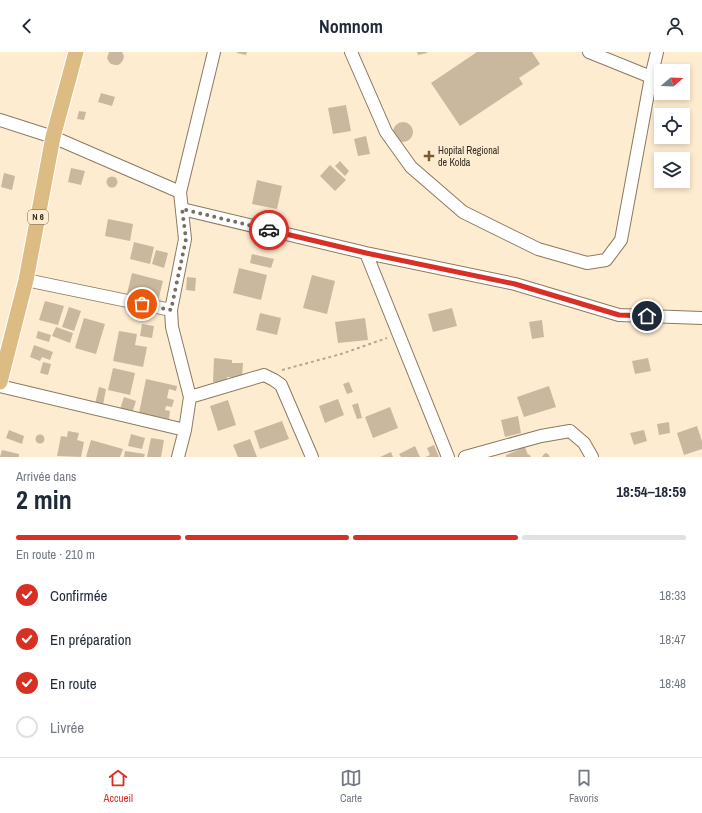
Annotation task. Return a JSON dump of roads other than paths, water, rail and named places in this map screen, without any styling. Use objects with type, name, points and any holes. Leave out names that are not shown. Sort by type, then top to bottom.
[{"type":"main road","name":"N 6","points":[[0,382],[26,280],[54,137],[76,52]]},
{"type":"street","points":[[178,457],[185,430],[190,397],[172,327],[171,310],[186,239],[180,192],[214,52]]},
{"type":"street","points":[[351,52],[386,132],[412,168],[464,212],[538,249],[587,263],[606,260],[621,240],[657,52]]},
{"type":"street","points":[[589,52],[651,77]]},
{"type":"street","points":[[0,120],[54,137],[180,192]]},
{"type":"street","points":[[182,209],[366,253],[515,284],[619,315],[702,318]]},
{"type":"street","points":[[366,253],[448,457]]},
{"type":"street","points":[[26,280],[171,310]]},
{"type":"street","points":[[190,397],[264,375],[281,385],[312,457]]},
{"type":"street","points":[[0,386],[185,430]]},
{"type":"street","points":[[465,457],[541,436],[570,431],[584,443],[592,457]]},
{"type":"place","name":"Hopital Regional de Kolda","points":[[429,156]]}]
